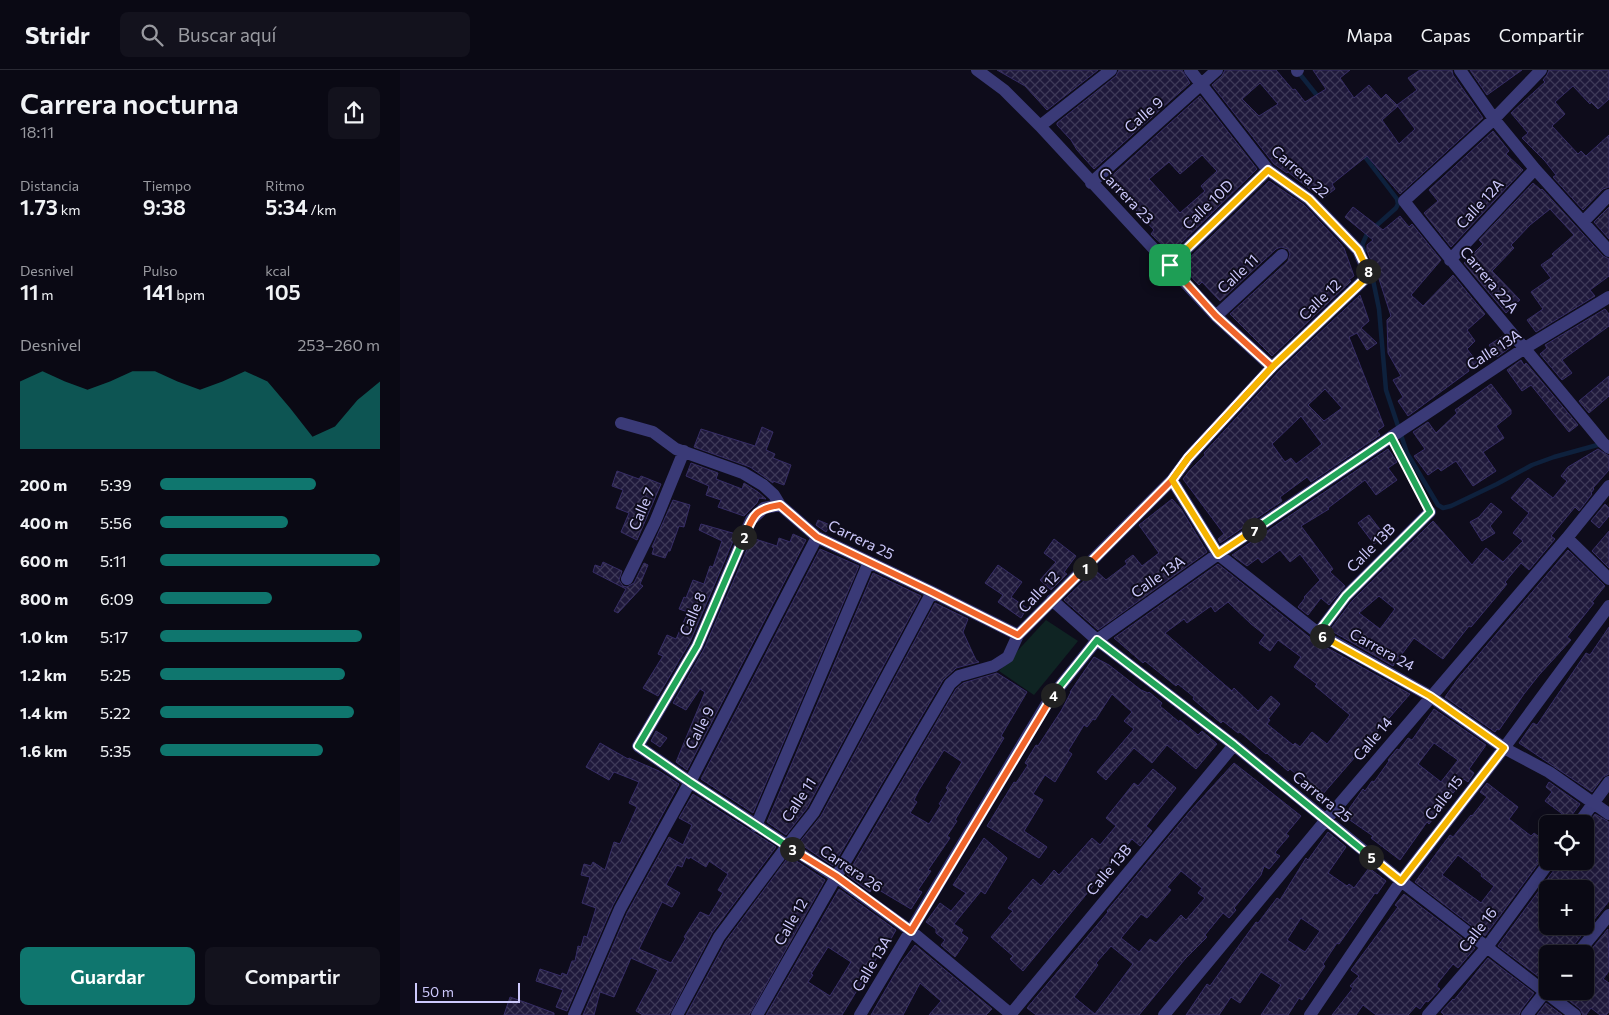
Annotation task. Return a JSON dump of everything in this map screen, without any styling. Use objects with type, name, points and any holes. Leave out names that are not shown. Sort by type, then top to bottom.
[{"type":"street","name":"Carrera 23","points":[[977,70],[1004,90],[1040,126],[1216,316],[1272,367]]},
{"type":"street","points":[[1040,126],[1111,70]]},
{"type":"street","name":"Carrera 22","points":[[1190,70],[1268,170],[1309,199],[1358,250],[1369,275]]},
{"type":"street","name":"Calle 9","points":[[1091,183],[1217,70]]},
{"type":"street","points":[[1460,70],[1494,119],[1534,169],[1609,251]]},
{"type":"street","points":[[1494,119],[1541,70]]},
{"type":"street","name":"Carrera 22A","points":[[1494,119],[1404,201],[1450,260],[1602,443],[1609,448]]},
{"type":"street","name":"Calle 12A","points":[[1450,260],[1534,169]]},
{"type":"street","name":"Calle 10D","points":[[1170,265],[1268,170]]},
{"type":"street","points":[[1583,222],[1609,195]]},
{"type":"street","name":"Calle 11","points":[[1216,316],[1282,255]]},
{"type":"street","name":"Calle 12","points":[[757,1015],[836,876],[950,684],[959,676],[994,666],[1008,657],[1018,635],[1172,480],[1188,458],[1272,367],[1369,275]]},
{"type":"street","name":"Calle 13A","points":[[860,1015],[1049,700],[1097,640],[1218,554],[1391,437],[1525,348],[1609,297]]},
{"type":"street","name":"Carrera 25","points":[[621,423],[654,432],[676,449],[743,473],[763,484],[774,495],[780,505],[817,537],[1018,635]]},
{"type":"street","name":"Calle 7","points":[[627,579],[655,522],[684,451]]},
{"type":"street","name":"Carrera 24","points":[[1172,480],[1218,554],[1318,633],[1430,696],[1504,748],[1549,772],[1609,814]]},
{"type":"street","name":"Calle 14","points":[[1164,1015],[1325,820],[1567,538],[1609,486]]},
{"type":"street","name":"Calle 8","points":[[638,746],[697,646],[751,520],[764,508],[780,505]]},
{"type":"street","name":"Calle 13B","points":[[1318,633],[1346,596],[1430,512]]},
{"type":"street","name":"Calle 9","points":[[574,1015],[620,909],[690,782],[817,537]]},
{"type":"street","points":[[1567,538],[1609,579]]},
{"type":"street","points":[[756,826],[870,562]]},
{"type":"street","name":"Calle 11","points":[[677,1015],[719,937],[786,846],[814,812],[932,592]]},
{"type":"street","name":"Carrera 25","points":[[1052,600],[1097,640],[1234,745],[1401,881],[1486,947],[1539,985]]},
{"type":"street","name":"Calle 15","points":[[1310,1015],[1401,881],[1504,748],[1609,606]]},
{"type":"street","name":"Calle 13B","points":[[1011,1015],[1234,745]]},
{"type":"street","name":"Carrera 26","points":[[638,746],[786,846],[836,876],[911,931],[1011,1015]]},
{"type":"street","points":[[1584,815],[1609,782]]},
{"type":"street","name":"Calle 16","points":[[1428,1015],[1486,947],[1543,870]]},
{"type":"street","points":[[1584,945],[1609,915]]},
{"type":"street","points":[[1527,1015],[1539,999]]},
{"type":"street","name":"Carrera 25","points":[[1558,1000],[1575,1015]]},
{"type":"lane","points":[[1391,437],[1430,512]]},
{"type":"green space","points":[[1046,620],[1078,641],[1034,695],[999,671]]},
{"type":"building","points":[[997,70],[1098,70],[1047,110],[1025,86]]},
{"type":"building","points":[[1119,70],[1182,70],[1190,83],[1094,169],[1057,123],[1116,76]]},
{"type":"building","points":[[1225,70],[1276,70],[1305,102],[1326,89],[1313,70],[1350,70],[1340,78],[1354,98],[1369,85],[1381,99],[1386,94],[1397,105],[1417,90],[1408,78],[1420,70],[1452,70],[1453,75],[1483,118],[1400,194],[1367,156],[1332,184],[1335,189],[1322,199],[1288,172],[1274,164],[1212,85],[1222,76]],"holes":[[[1260,83],[1278,104],[1259,116],[1242,99]],[[1398,106],[1415,129],[1399,144],[1382,120]]]},
{"type":"building","points":[[1470,70],[1522,70],[1487,95]]},
{"type":"building","points":[[1549,70],[1609,70],[1609,99],[1598,109],[1591,102],[1590,104],[1573,86],[1555,102],[1565,114],[1552,126],[1578,154],[1581,151],[1586,156],[1609,135],[1609,187],[1603,189],[1583,210],[1553,177],[1556,175],[1545,161],[1522,138],[1528,133],[1511,113],[1545,82],[1543,80]]},
{"type":"building","points":[[1200,96],[1257,169],[1171,253],[1151,234],[1154,230],[1126,199],[1124,201],[1106,181]],"holes":[[[1202,155],[1217,171],[1201,186],[1205,191],[1180,213],[1149,179],[1169,162],[1180,174]]]},
{"type":"building","points":[[1493,131],[1509,151],[1506,154],[1523,170],[1451,247],[1424,213],[1438,201],[1429,190]]},
{"type":"building","points":[[1269,181],[1304,205],[1339,242],[1344,248],[1354,276],[1272,356],[1230,314],[1288,261],[1290,254],[1288,249],[1281,247],[1276,249],[1220,301],[1202,282],[1199,285],[1181,266]]},
{"type":"building","points":[[1533,183],[1542,189],[1603,256],[1609,259],[1609,276],[1590,290],[1595,296],[1536,332],[1527,320],[1543,309],[1531,292],[1551,278],[1541,265],[1554,256],[1552,254],[1574,235],[1550,209],[1530,225],[1511,245],[1514,248],[1492,271],[1520,300],[1506,313],[1464,263],[1483,244],[1479,240]]},
{"type":"building","points":[[1353,207],[1383,230],[1400,216],[1409,227],[1412,224],[1441,260],[1411,295],[1423,306],[1453,275],[1485,314],[1467,330],[1475,341],[1467,349],[1477,362],[1468,369],[1469,371],[1408,416],[1398,401],[1403,397],[1393,380],[1401,376],[1388,353],[1387,320],[1391,316],[1379,279],[1367,251],[1367,245],[1373,240],[1345,217]]},
{"type":"building","points":[[1609,207],[1609,239],[1594,222]]},
{"type":"building","points":[[1360,295],[1369,321],[1361,328],[1377,343],[1367,350],[1357,333],[1349,337],[1384,426],[1377,431],[1380,435],[1311,482],[1307,477],[1280,497],[1282,501],[1220,543],[1218,539],[1224,534],[1183,479],[1205,455],[1204,453],[1281,369]],"holes":[[[1325,389],[1342,408],[1324,421],[1308,405]],[[1301,416],[1322,444],[1296,464],[1291,458],[1285,462],[1272,444]]]},
{"type":"building","points":[[1605,309],[1609,314],[1609,326],[1562,360],[1572,373],[1562,380],[1540,354],[1547,348],[1545,345]]},
{"type":"building","points":[[1503,336],[1511,347],[1497,357],[1489,345]]},
{"type":"building","points":[[1521,360],[1524,365],[1526,363],[1578,425],[1569,432],[1531,385],[1522,391],[1507,370]]},
{"type":"building","points":[[1609,376],[1609,396],[1589,413],[1579,401]]},
{"type":"building","points":[[1491,384],[1511,410],[1511,414],[1496,426],[1504,438],[1483,452],[1496,471],[1473,486],[1456,461],[1441,471],[1438,468],[1428,475],[1414,456],[1425,449],[1413,432],[1428,422],[1436,433],[1457,413],[1455,410]]},
{"type":"building","points":[[762,427],[773,432],[766,450],[775,454],[773,458],[791,465],[784,485],[773,481],[773,483],[750,467],[694,447],[701,429],[755,446]]},
{"type":"building","points":[[1388,449],[1397,462],[1388,468],[1397,480],[1376,495],[1365,480],[1329,509],[1301,526],[1333,569],[1330,572],[1345,586],[1329,605],[1321,598],[1308,615],[1298,607],[1304,597],[1320,580],[1300,554],[1290,562],[1280,550],[1262,563],[1258,558],[1247,566],[1232,555]]},
{"type":"building","points":[[1598,449],[1609,456],[1609,470],[1593,488],[1592,494],[1579,511],[1575,507],[1551,536],[1555,539],[1529,570],[1521,563],[1505,582],[1507,584],[1471,627],[1469,626],[1443,659],[1414,638],[1393,666],[1330,630],[1352,601],[1433,521],[1472,565],[1486,548],[1503,562],[1523,541],[1513,533],[1529,513],[1511,498],[1528,478],[1553,498],[1567,481],[1561,476],[1568,467]],"holes":[[[1379,596],[1395,609],[1380,629],[1359,613]]]},
{"type":"building","points":[[691,463],[718,473],[716,479],[742,489],[744,483],[766,499],[759,498],[757,503],[744,516],[718,507],[721,500],[706,495],[709,486],[686,476]]},
{"type":"building","points":[[617,471],[639,479],[641,476],[661,484],[637,540],[621,532],[629,513],[616,508],[623,490],[612,486]]},
{"type":"building","points":[[1172,499],[1181,509],[1207,552],[1098,630],[1064,600],[1095,570],[1106,580],[1127,564],[1125,561],[1133,555],[1142,566],[1159,553],[1139,525]]},
{"type":"building","points":[[673,500],[690,505],[684,527],[679,526],[670,551],[668,551],[665,558],[652,554],[654,548],[652,547]]},
{"type":"building","points":[[1491,503],[1502,512],[1490,526],[1495,533],[1482,541],[1470,522],[1479,517]]},
{"type":"building","points":[[1605,504],[1609,508],[1609,516],[1599,528],[1591,521]]},
{"type":"building","points":[[1369,515],[1385,536],[1374,544],[1358,523]]},
{"type":"building","points":[[818,520],[830,525],[826,532],[816,525]]},
{"type":"building","points":[[701,524],[736,534],[690,642],[658,696],[643,688],[663,656],[658,654],[667,635],[676,639],[688,612],[679,609],[684,597],[686,598],[693,580],[704,584],[710,566],[713,567],[722,541],[699,530]]},
{"type":"building","points":[[1609,531],[1609,568],[1592,551]]},
{"type":"building","points":[[793,534],[806,540],[687,770],[676,762],[705,692],[700,689],[686,710],[673,703],[704,649],[752,538],[777,546],[779,538],[790,542]]},
{"type":"building","points":[[1054,539],[1076,556],[1064,572],[1067,574],[1051,590],[1040,580],[1056,562],[1044,553]]},
{"type":"building","points":[[820,549],[859,566],[753,813],[701,779]]},
{"type":"building","points":[[1568,550],[1605,586],[1567,637],[1571,640],[1539,675],[1499,730],[1497,729],[1495,732],[1445,697],[1457,680]]},
{"type":"building","points":[[603,562],[622,571],[619,580],[623,586],[627,587],[634,583],[644,563],[648,565],[640,584],[643,586],[618,613],[614,611],[626,589],[593,572],[595,565],[601,567]]},
{"type":"building","points":[[1218,564],[1313,640],[1410,694],[1322,795],[1290,769],[1288,771],[1240,732],[1238,733],[1223,721],[1221,723],[1178,684],[1176,686],[1145,661],[1143,663],[1114,638]],"holes":[[[1228,602],[1265,635],[1259,643],[1270,651],[1278,640],[1301,657],[1294,667],[1317,684],[1315,686],[1350,715],[1327,744],[1312,732],[1300,747],[1295,743],[1293,745],[1267,724],[1270,720],[1268,719],[1280,704],[1271,696],[1258,711],[1234,688],[1232,691],[1165,633],[1184,619],[1187,623],[1211,606],[1215,612]]]},
{"type":"building","points":[[998,565],[1022,582],[1011,597],[1027,608],[1021,618],[998,602],[1003,595],[985,583]]},
{"type":"building","points":[[873,573],[921,596],[807,808],[786,835],[767,822]]},
{"type":"building","points":[[935,603],[968,619],[963,632],[976,660],[979,662],[956,668],[943,680],[833,866],[799,843],[821,816]]},
{"type":"building","points":[[1609,627],[1609,774],[1603,777],[1592,792],[1519,743],[1533,723],[1537,725],[1586,653],[1590,655]]},
{"type":"building","points":[[1094,657],[1109,665],[1141,690],[1149,692],[1162,703],[1160,706],[1179,722],[1180,720],[1198,735],[1202,731],[1217,744],[1196,769],[1167,745],[1152,763],[1134,748],[1106,780],[1097,772],[1134,729],[1124,721],[1132,712],[1112,694],[1095,720],[1093,719],[1087,727],[1084,725],[1068,751],[1072,754],[1055,782],[1045,775],[1033,794],[1043,800],[1024,831],[1047,847],[1039,858],[987,826],[1014,782],[1016,783],[1028,765],[1025,763],[1036,745],[1038,746],[1061,711],[1070,692]]},
{"type":"building","points":[[997,673],[1027,692],[1001,736],[1004,738],[955,820],[957,821],[947,836],[950,838],[928,870],[931,871],[918,890],[922,892],[911,909],[874,887],[870,892],[847,875],[956,689],[963,683]],"holes":[[[944,750],[962,762],[946,788],[948,790],[939,804],[941,805],[929,824],[910,813],[917,802],[914,800],[919,790]]]},
{"type":"building","points":[[1434,709],[1486,745],[1469,769],[1474,773],[1468,782],[1464,779],[1429,824],[1427,822],[1400,860],[1371,838],[1373,836],[1344,816],[1363,789],[1365,791],[1372,781],[1374,782],[1397,749],[1399,750],[1408,738],[1412,740]],"holes":[[[1434,743],[1458,760],[1441,782],[1418,764]]]},
{"type":"building","points":[[656,731],[667,738],[660,747],[651,741]]},
{"type":"building","points":[[600,743],[628,759],[659,771],[679,784],[613,905],[567,1011],[556,1007],[563,990],[536,981],[540,969],[561,976],[562,973],[567,975],[572,961],[575,961],[578,946],[581,947],[584,936],[587,937],[596,908],[582,903],[590,877],[581,875],[584,864],[591,866],[593,862],[605,870],[614,842],[620,844],[637,807],[629,803],[639,782],[614,772],[609,780],[586,767]]},
{"type":"building","points":[[1234,763],[1301,816],[1286,834],[1289,836],[1276,851],[1275,853],[1280,856],[1269,869],[1264,866],[1261,875],[1234,908],[1236,910],[1229,918],[1223,913],[1205,935],[1207,937],[1185,959],[1139,1015],[1036,1015],[1027,1008],[1108,912],[1190,811]],"holes":[[[1181,871],[1202,888],[1198,893],[1205,898],[1186,920],[1181,915],[1156,943],[1150,939],[1139,952],[1121,938],[1141,914],[1147,918],[1171,890],[1167,887]],[[1111,946],[1133,964],[1095,1014],[1074,997],[1098,965],[1096,963]]]},
{"type":"building","points":[[1153,769],[1176,788],[1146,826],[1152,831],[1140,846],[1132,839],[1023,971],[1010,959],[1013,956],[991,937],[1013,911],[1008,908],[1033,879],[1041,886],[1054,870],[1059,875],[1092,838],[1100,845],[1116,826],[1106,818],[1134,783],[1138,786]]},
{"type":"building","points":[[1549,782],[1580,804],[1572,815],[1564,815],[1545,801],[1552,792],[1546,787]]},
{"type":"building","points":[[1487,783],[1518,807],[1509,819],[1531,836],[1534,833],[1539,837],[1539,858],[1536,861],[1539,862],[1485,936],[1415,882],[1450,835],[1453,837],[1487,797],[1480,792]],"holes":[[[1458,855],[1482,874],[1481,876],[1494,886],[1481,903],[1442,875]]]},
{"type":"building","points":[[693,794],[776,847],[712,933],[669,1015],[643,1015],[636,1011],[658,970],[631,958],[614,997],[600,992],[594,1015],[583,1015],[627,913],[669,837],[683,845],[692,825],[679,818]],"holes":[[[686,857],[689,859],[690,857],[706,867],[709,861],[728,874],[718,890],[723,893],[709,916],[700,912],[684,937],[686,938],[671,963],[639,949],[662,902],[672,907],[680,893],[666,885],[677,865],[682,867]]]},
{"type":"building","points":[[1595,814],[1609,822],[1609,901],[1594,920],[1594,880],[1547,880],[1554,870],[1594,870],[1594,815]]},
{"type":"building","points":[[1328,832],[1346,847],[1328,873],[1347,886],[1349,884],[1354,888],[1369,868],[1386,881],[1377,894],[1375,893],[1339,944],[1337,943],[1323,964],[1325,966],[1302,1000],[1299,998],[1288,1015],[1261,1015],[1281,985],[1261,972],[1240,1003],[1231,997],[1219,1015],[1186,1015],[1207,984],[1210,986],[1256,922],[1258,923],[1277,898],[1280,900],[1306,858],[1308,860]],"holes":[[[1301,918],[1320,931],[1305,952],[1287,940]]]},
{"type":"building","points":[[984,838],[1007,858],[985,894],[981,891],[954,924],[963,930],[961,933],[968,938],[955,957],[941,945],[945,940],[936,933],[936,929],[926,922],[940,903],[951,911],[966,893],[953,885]]},
{"type":"building","points":[[789,856],[825,880],[749,1015],[686,1015],[726,941]]},
{"type":"building","points":[[839,889],[896,930],[842,1015],[766,1015]],"holes":[[[828,947],[851,962],[830,996],[808,982]]]},
{"type":"building","points":[[1539,890],[1539,935],[1582,935],[1574,945],[1539,945],[1539,977],[1498,946]]},
{"type":"building","points":[[1404,894],[1475,948],[1458,968],[1453,964],[1437,984],[1437,987],[1440,989],[1428,1002],[1426,1001],[1420,1009],[1416,1006],[1408,1015],[1376,1015],[1363,1005],[1356,1015],[1332,1015],[1353,988],[1350,986],[1359,976],[1351,970],[1398,907],[1395,905]]},
{"type":"building","points":[[1608,929],[1609,971],[1603,979],[1609,983],[1609,1012],[1606,1015],[1600,1015],[1591,1008],[1586,1015],[1583,1015],[1580,1009],[1568,1000],[1594,1000],[1594,946]]},
{"type":"building","points":[[915,945],[992,1009],[986,1015],[929,1015],[941,1001],[920,983],[903,1015],[871,1015],[901,963]]},
{"type":"building","points":[[1488,958],[1534,993],[1519,1015],[1444,1015],[1441,1012],[1454,1000]]},
{"type":"building","points":[[510,997],[554,1013],[554,1015],[504,1015]]},
{"type":"building","points":[[1546,1003],[1562,1015],[1537,1015]]},
{"type":"waterway","points":[[1299,73],[1319,98]]},
{"type":"waterway","points":[[1362,153],[1397,199],[1398,204],[1367,234],[1362,245],[1364,251]]},
{"type":"waterway","points":[[1372,275],[1379,309],[1386,390],[1407,453],[1438,505],[1443,508],[1451,506],[1532,465],[1601,444]]},
{"type":"route","points":[[1170,265],[1216,316],[1272,367],[1188,458],[1172,480],[1018,635],[817,537],[780,505],[764,508],[751,520],[697,646],[638,746],[786,846],[836,876],[911,931],[1049,700],[1097,640],[1234,745],[1401,881],[1504,748],[1430,696],[1318,633],[1346,596],[1430,512],[1391,437],[1218,554],[1172,480],[1188,458],[1230,412],[1272,367],[1369,275],[1358,250],[1309,199],[1268,170],[1170,265]]}]
